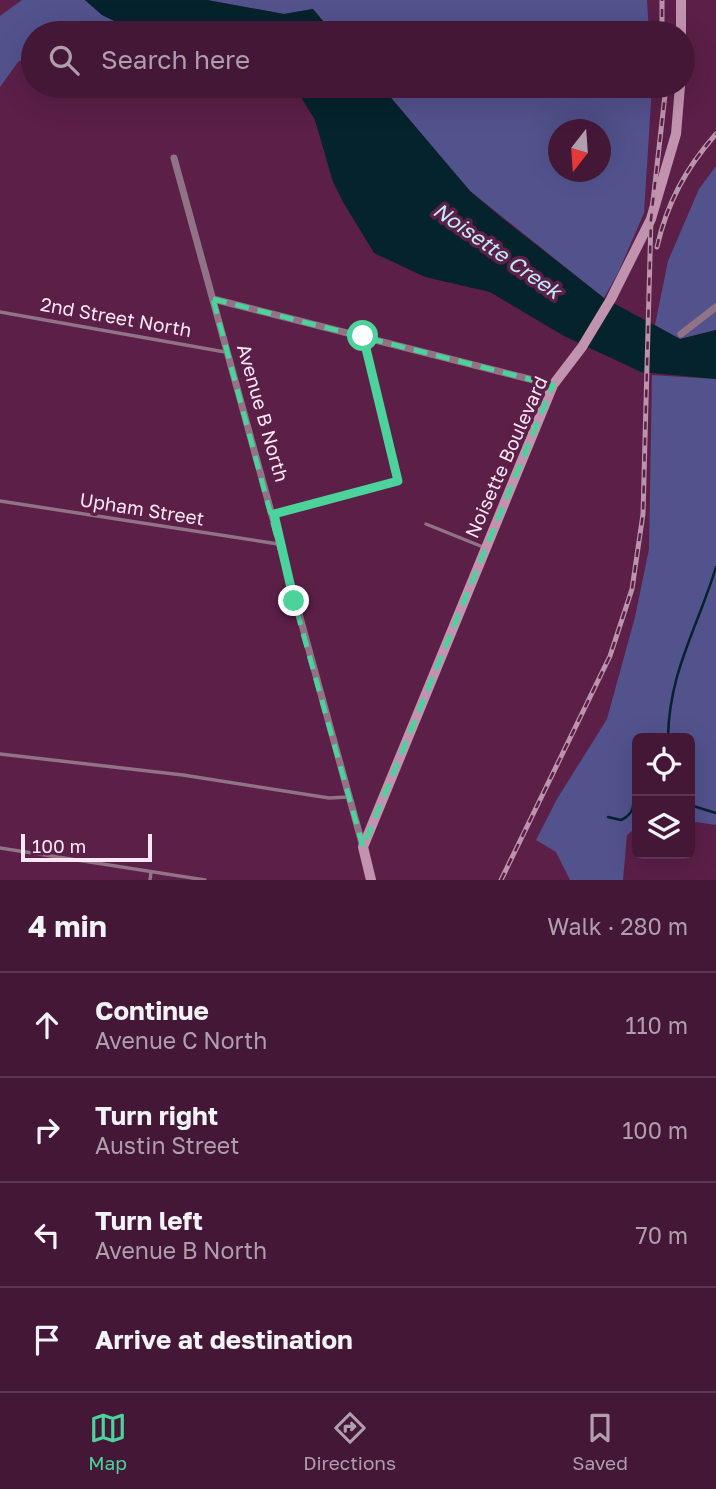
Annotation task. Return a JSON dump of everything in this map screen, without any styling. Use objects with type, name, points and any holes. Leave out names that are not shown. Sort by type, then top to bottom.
[{"type":"street","points":[[681,0],[681,21]]},
{"type":"street","name":"Noisette Boulevard","points":[[363,847],[553,385],[582,347],[611,299],[651,219],[676,134],[679,98]]},
{"type":"street","name":"Avenue B North","points":[[174,158],[274,514],[371,880]]},
{"type":"street","name":"2nd Street North","points":[[213,299],[553,385]]},
{"type":"street","points":[[681,334],[716,307]]},
{"type":"lane","name":"2nd Street North","points":[[0,312],[227,352]]},
{"type":"lane","points":[[274,514],[398,481],[363,336]]},
{"type":"lane","name":"Upham Street","points":[[0,501],[281,544]]},
{"type":"lane","points":[[426,524],[484,548]]},
{"type":"lane","points":[[0,754],[183,775],[329,798],[351,797]]},
{"type":"lane","points":[[0,848],[205,880]]},
{"type":"lane","points":[[150,880],[151,872]]},
{"type":"highlighted area","points":[[213,299],[553,385],[363,847],[294,601]]},
{"type":"shaded area","points":[[22,0],[85,0],[102,15],[114,21],[21,21],[21,60],[0,87],[0,16]]},
{"type":"shaded area","points":[[207,0],[647,0],[648,21],[323,21],[313,9],[284,14]]},
{"type":"shaded area","points":[[391,98],[651,98],[644,213],[604,298],[470,191]]},
{"type":"shaded area","points":[[716,166],[716,330],[680,339],[655,325],[668,261],[699,189]]},
{"type":"shaded area","points":[[652,375],[716,379],[716,825],[695,822],[695,733],[632,733],[632,831],[627,835],[623,880],[570,880],[556,852],[536,840],[557,799],[607,719],[635,617],[649,549]]},
{"type":"water","points":[[85,0],[207,0],[284,14],[313,9],[323,21],[114,21],[102,15]]},
{"type":"water","name":"Noisette Creek","points":[[301,98],[391,98],[470,191],[604,298],[680,339],[716,330],[716,379],[641,372],[564,336],[490,292],[425,277],[374,253],[333,182],[315,120]]},
{"type":"waterway","points":[[668,733],[673,692],[679,671],[716,567]]},
{"type":"waterway","points":[[608,817],[621,820],[627,816],[633,807],[634,796]]},
{"type":"waterway","points":[[695,807],[716,813]]},
{"type":"railway","points":[[662,0],[662,21]]},
{"type":"railway","points":[[501,880],[610,656],[632,589],[643,514],[651,219],[665,98]]},
{"type":"railway","points":[[657,247],[666,216],[679,187],[716,134]]},
{"type":"route","points":[[294,601],[274,514],[398,481],[363,336]]}]
